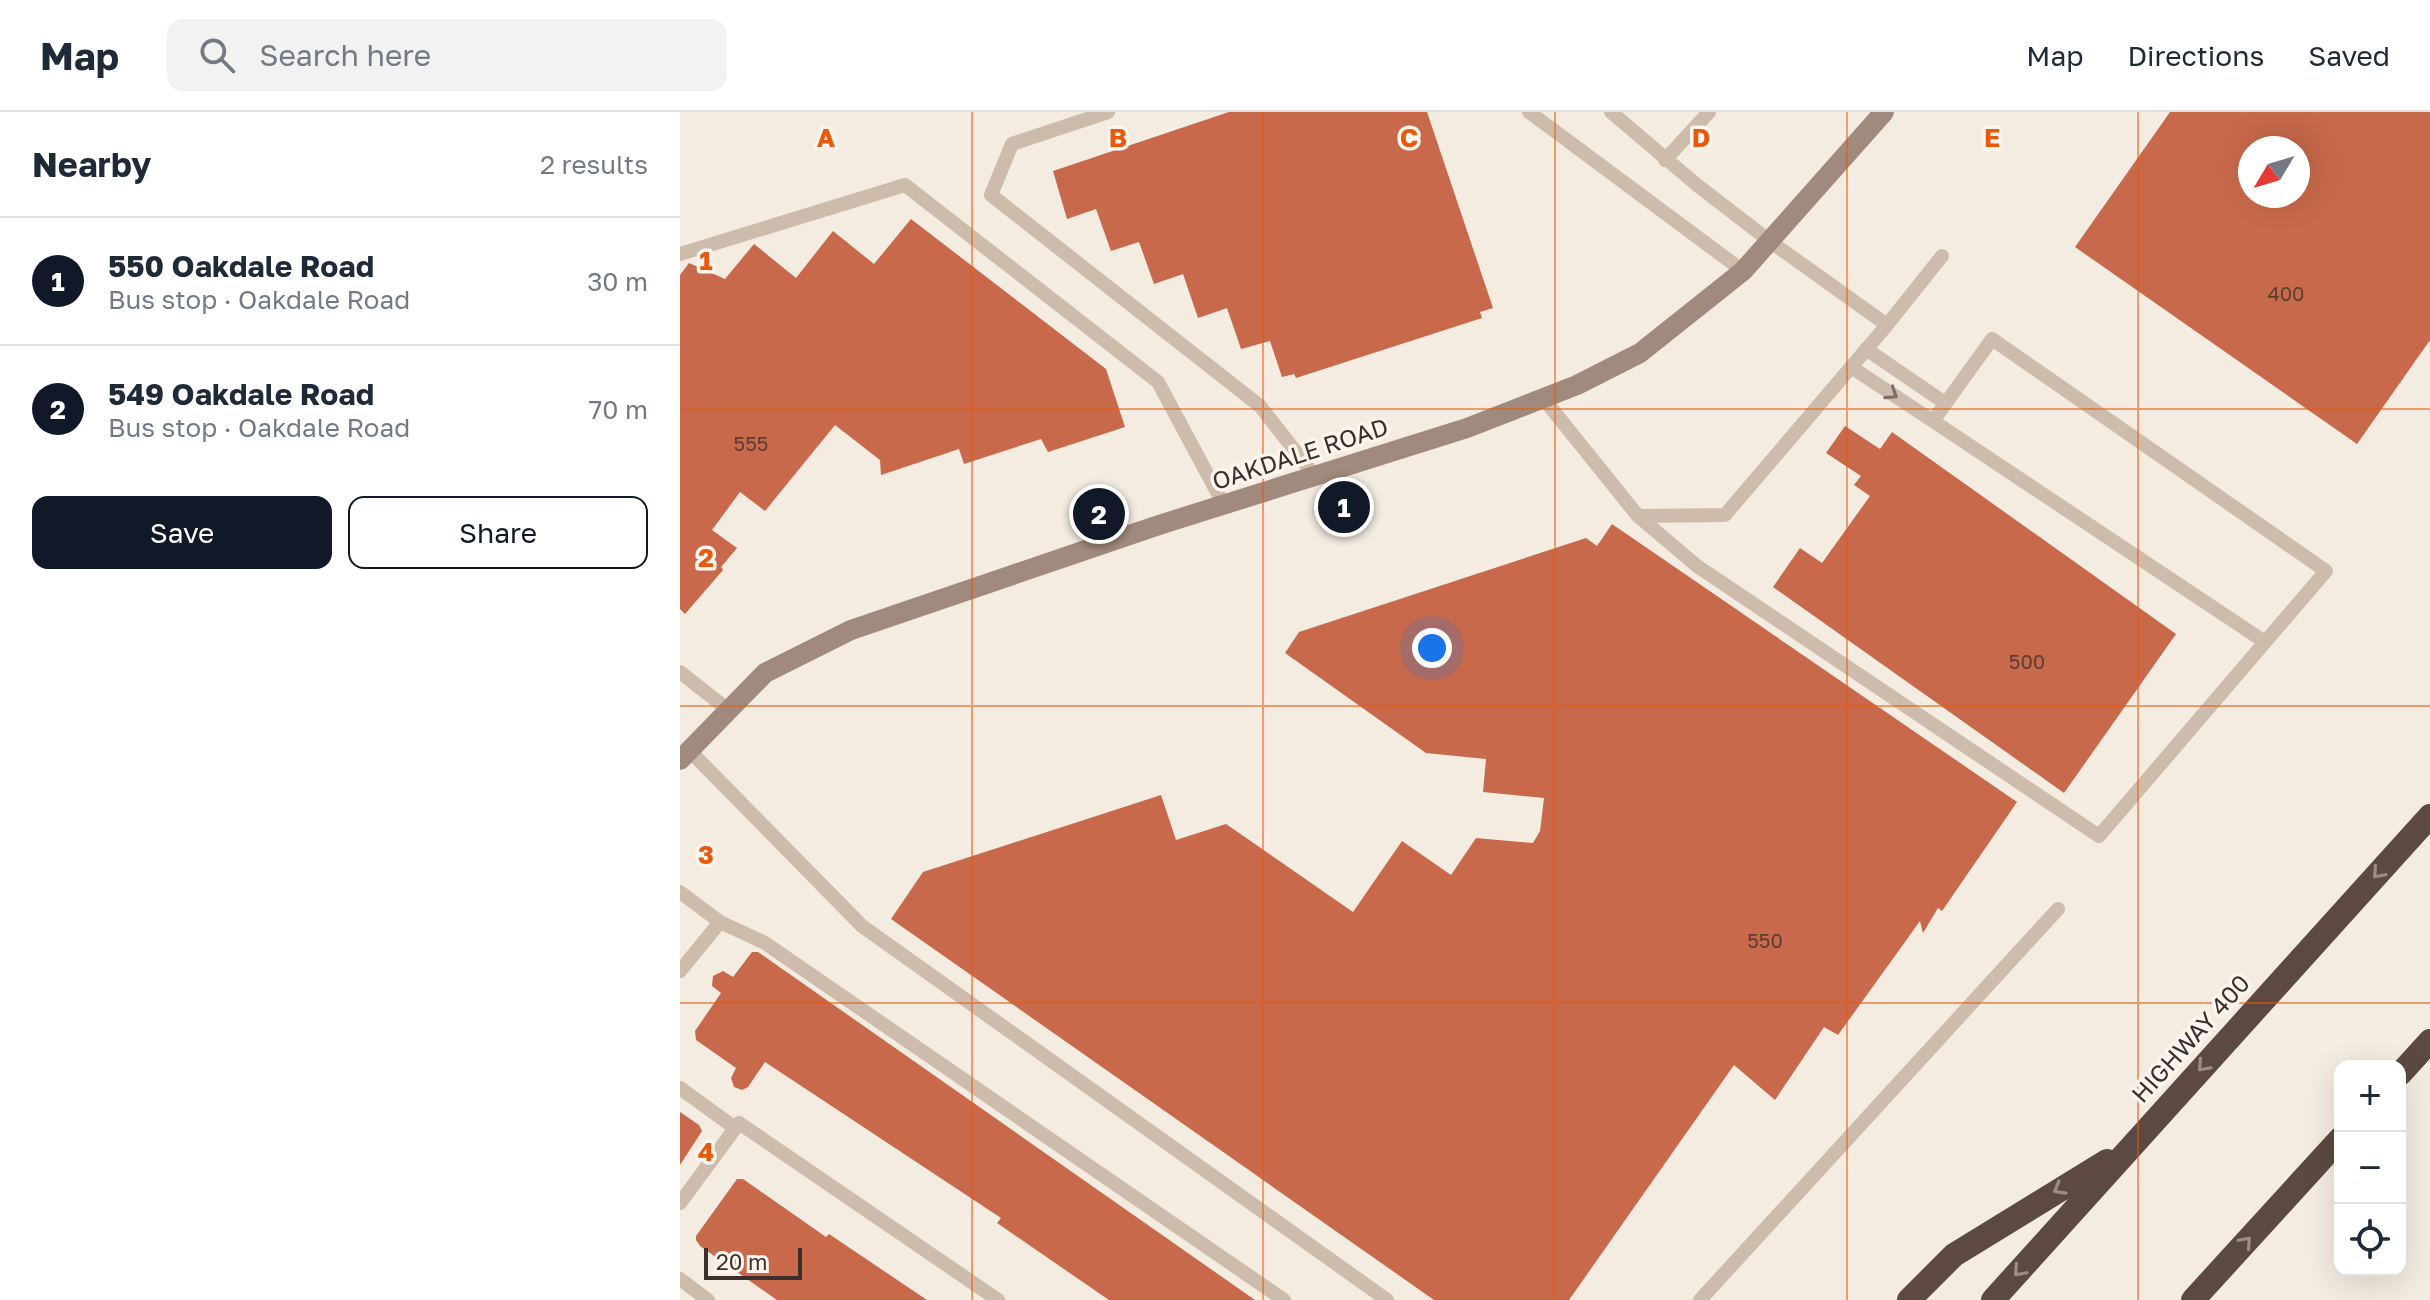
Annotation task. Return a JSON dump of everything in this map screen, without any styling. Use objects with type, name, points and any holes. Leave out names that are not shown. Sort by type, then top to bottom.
[{"type":"highway","name":"HIGHWAY 400","points":[[1993,1300],[2430,816]]},
{"type":"highway","points":[[2406,1067],[2430,1041]]},
{"type":"highway","points":[[2193,1300],[2334,1146]]},
{"type":"highway","points":[[1909,1300],[1954,1255],[2000,1224],[2127,1150]]},
{"type":"street","name":"OAKDALE ROAD","points":[[684,755],[765,673],[851,630],[1159,525],[1467,428],[1577,385],[1640,353],[1743,271],[1884,112]]},
{"type":"lane","points":[[1108,112],[1012,144],[991,195],[1260,406],[1314,475]]},
{"type":"lane","points":[[1529,112],[1743,271]]},
{"type":"lane","points":[[1611,112],[1665,160],[1771,242],[1887,325]]},
{"type":"lane","points":[[1665,160],[1709,112]]},
{"type":"lane","points":[[680,254],[905,185],[1158,382],[1224,505]]},
{"type":"lane","points":[[1638,516],[1725,515],[1942,256]]},
{"type":"lane","points":[[1543,398],[1638,516],[1697,566],[2099,836],[2326,571],[1992,339],[1933,421]]},
{"type":"lane","points":[[1866,349],[1945,403]]},
{"type":"lane","points":[[1851,367],[2265,642]]},
{"type":"lane","points":[[680,672],[727,709]]},
{"type":"lane","points":[[684,755],[862,926],[1387,1300]]},
{"type":"lane","points":[[680,892],[720,922],[765,943],[1284,1300]]},
{"type":"lane","points":[[1700,1300],[2058,909]]},
{"type":"lane","points":[[680,971],[720,922]]},
{"type":"lane","points":[[680,1088],[735,1128]]},
{"type":"lane","points":[[680,1203],[739,1123],[998,1300]]},
{"type":"lane","points":[[680,1279],[708,1300]]},
{"type":"building","points":[[1229,112],[1427,112],[1493,308],[1480,312],[1482,318],[1296,378],[1294,374],[1282,377],[1270,341],[1241,349],[1227,308],[1198,318],[1183,274],[1154,284],[1139,242],[1111,251],[1096,209],[1067,219],[1053,171]]},
{"type":"building","points":[[2170,112],[2430,112],[2430,340],[2357,444],[2075,247]]},
{"type":"building","points":[[911,219],[1106,369],[1125,427],[1048,452],[1041,439],[964,464],[959,449],[881,475],[880,460],[835,425],[765,511],[740,492],[712,530],[737,548],[721,567],[723,570],[685,614],[680,609],[680,275],[689,263],[725,279],[754,244],[796,278],[833,231],[874,264]]},
{"type":"building","points":[[1845,426],[1880,449],[1892,432],[2176,634],[2064,793],[1773,587],[1800,548],[1822,563],[1870,496],[1854,485],[1861,476],[1826,453]]},
{"type":"building","points":[[1612,524],[2017,802],[1942,911],[1938,908],[1923,933],[1920,921],[1838,1035],[1824,1027],[1775,1100],[1734,1065],[1569,1300],[1434,1300],[891,919],[923,872],[1161,795],[1176,840],[1226,824],[1353,912],[1402,841],[1451,875],[1476,838],[1533,843],[1540,831],[1544,798],[1483,792],[1486,759],[1426,753],[1285,653],[1299,632],[1586,538],[1597,546]]},
{"type":"building","points":[[752,952],[758,952],[1255,1300],[1109,1300],[997,1223],[1001,1218],[765,1062],[748,1087],[742,1090],[734,1087],[731,1078],[736,1068],[696,1040],[695,1031],[721,993],[712,986],[713,976],[723,971],[733,977]]},
{"type":"building","points":[[680,1112],[699,1125],[702,1131],[680,1165]]},
{"type":"building","points":[[737,1179],[743,1179],[826,1237],[829,1234],[927,1300],[777,1300],[700,1246],[696,1240]]},
{"type":"place","name":"550 Oakdale Road","points":[[1344,507]]},
{"type":"place","name":"549 Oakdale Road","points":[[1099,514]]}]
